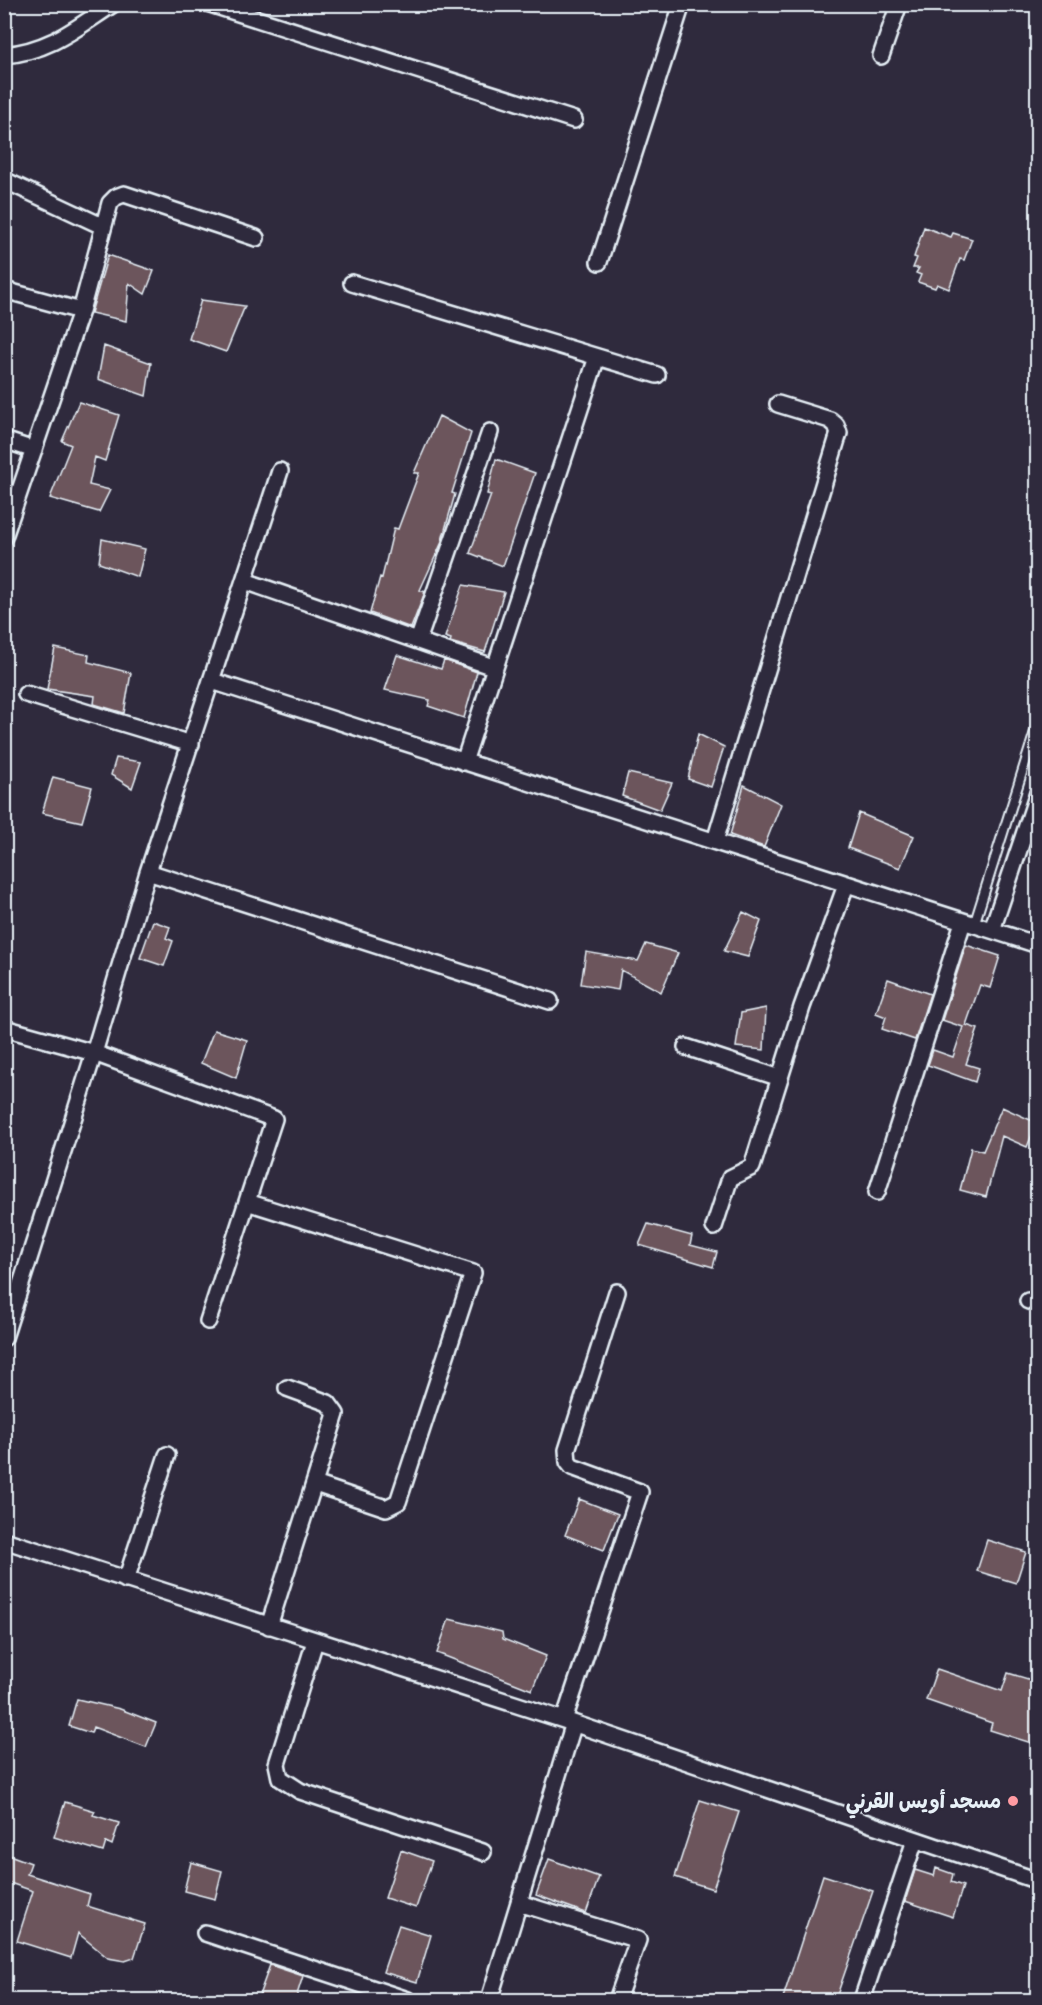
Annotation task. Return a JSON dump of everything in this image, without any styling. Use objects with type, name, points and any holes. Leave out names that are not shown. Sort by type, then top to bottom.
[{"type":"street","points":[[4,55],[29,53],[57,41],[113,4]]},
{"type":"street","points":[[210,4],[574,120]]},
{"type":"street","points":[[599,262],[682,4]]},
{"type":"street","points":[[881,56],[899,4]]},
{"type":"street","points":[[4,180],[102,226]]},
{"type":"street","points":[[4,537],[81,311],[110,202],[124,194],[256,238]]},
{"type":"street","points":[[352,283],[657,375]]},
{"type":"street","points":[[4,290],[81,311]]},
{"type":"street","points":[[464,762],[493,667],[597,357]]},
{"type":"street","points":[[715,841],[839,433],[836,425],[830,420],[778,404]]},
{"type":"street","points":[[418,641],[490,432]]},
{"type":"street","points":[[4,440],[34,450]]},
{"type":"street","points":[[4,1338],[94,1053],[148,872],[280,471]]},
{"type":"street","points":[[245,581],[493,667]]},
{"type":"street","points":[[212,681],[1038,945]]},
{"type":"street","points":[[26,694],[191,744]]},
{"type":"street","points":[[992,930],[1038,793]]},
{"type":"street","points":[[148,872],[550,1001]]},
{"type":"street","points":[[714,1227],[730,1178],[752,1167],[802,1007],[846,885]]},
{"type":"street","points":[[878,1192],[969,923]]},
{"type":"street","points":[[4,1028],[94,1053],[274,1119],[208,1321]]},
{"type":"street","points":[[686,1047],[780,1078]]},
{"type":"street","points":[[247,1202],[473,1273],[398,1502],[386,1508],[315,1484]]},
{"type":"street","points":[[489,2001],[519,1903],[568,1723],[640,1492],[572,1467],[568,1462],[567,1450],[617,1292]]},
{"type":"street","points":[[269,1626],[336,1414],[328,1403],[287,1388]]},
{"type":"street","points":[[126,1580],[167,1455]]},
{"type":"street","points":[[4,1540],[568,1723],[1038,1881]]},
{"type":"street","points":[[315,1641],[277,1764],[280,1778],[300,1791],[483,1852]]},
{"type":"street","points":[[862,2001],[915,1840]]},
{"type":"street","points":[[519,1903],[638,1940],[617,2001]]},
{"type":"street","points":[[205,1933],[408,2001]]},
{"type":"lane","points":[[969,923],[1038,722]]},
{"type":"path","points":[[1038,547],[1030,568],[1038,589]]},
{"type":"building","points":[[924,227],[951,237],[953,233],[972,239],[964,260],[960,259],[949,289],[937,284],[935,288],[918,282],[921,275],[916,273],[919,268],[913,268],[917,258],[914,257]]},
{"type":"building","points":[[108,255],[154,271],[145,294],[129,283],[126,321],[91,313]]},
{"type":"building","points":[[201,300],[245,306],[226,352],[189,339]]},
{"type":"building","points":[[104,346],[151,363],[146,396],[98,379]]},
{"type":"building","points":[[79,402],[119,415],[105,461],[95,457],[89,485],[110,490],[99,512],[50,498],[71,445],[62,441]]},
{"type":"building","points":[[439,416],[471,433],[452,493],[455,494],[441,544],[420,590],[425,592],[411,628],[370,613],[380,577],[382,578],[394,528],[398,529],[419,473],[414,473]]},
{"type":"building","points":[[496,459],[535,473],[503,566],[470,553],[491,495],[487,494]]},
{"type":"building","points":[[102,539],[145,549],[138,577],[99,563]]},
{"type":"building","points":[[463,585],[504,592],[485,652],[450,642],[451,639],[445,637]]},
{"type":"building","points":[[55,648],[89,655],[88,662],[131,673],[124,713],[94,704],[95,696],[47,689]]},
{"type":"building","points":[[397,655],[441,669],[444,660],[477,672],[464,718],[428,706],[430,700],[385,690]]},
{"type":"building","points":[[698,734],[724,747],[711,787],[688,779]]},
{"type":"building","points":[[116,758],[141,762],[132,788],[111,775]]},
{"type":"building","points":[[628,773],[672,783],[660,810],[622,796]]},
{"type":"building","points":[[53,777],[92,787],[82,822],[42,813]]},
{"type":"building","points":[[744,785],[781,804],[764,847],[730,835]]},
{"type":"building","points":[[859,813],[914,836],[900,868],[848,848]]},
{"type":"building","points":[[743,912],[761,921],[748,957],[724,951]]},
{"type":"building","points":[[153,921],[170,927],[166,938],[173,941],[164,966],[140,958]]},
{"type":"building","points":[[646,944],[678,953],[661,992],[621,970],[618,990],[581,984],[586,952],[638,961]]},
{"type":"building","points":[[966,945],[1000,956],[990,988],[980,985],[966,1025],[978,1029],[966,1064],[979,1068],[975,1082],[928,1065],[933,1050],[953,1057],[963,1027],[942,1020]]},
{"type":"building","points":[[888,979],[930,994],[915,1040],[882,1029],[886,1017],[876,1013]]},
{"type":"building","points":[[766,1008],[764,1050],[736,1047],[741,1013]]},
{"type":"building","points":[[214,1030],[247,1040],[236,1078],[201,1063]]},
{"type":"building","points":[[1002,1107],[1037,1123],[1027,1147],[1002,1136],[986,1197],[960,1190],[971,1148],[983,1151]]},
{"type":"building","points":[[648,1224],[692,1236],[690,1245],[717,1252],[713,1267],[639,1245]]},
{"type":"building","points":[[579,1499],[618,1514],[604,1550],[565,1535]]},
{"type":"building","points":[[987,1540],[1026,1552],[1016,1583],[977,1571]]},
{"type":"building","points":[[449,1619],[502,1632],[503,1639],[546,1656],[532,1690],[437,1653]]},
{"type":"building","points":[[937,1669],[1002,1691],[1008,1673],[1038,1682],[1038,1745],[990,1730],[992,1723],[926,1700]]},
{"type":"building","points":[[77,1699],[120,1709],[156,1723],[146,1747],[93,1727],[91,1733],[69,1726]]},
{"type":"building","points":[[700,1800],[739,1812],[713,1889],[675,1877]]},
{"type":"building","points":[[65,1802],[95,1811],[93,1815],[119,1823],[112,1845],[106,1842],[103,1852],[54,1837]]},
{"type":"building","points":[[401,1850],[432,1861],[416,1908],[385,1898]]},
{"type":"building","points":[[4,1853],[31,1863],[27,1874],[90,1894],[87,1906],[145,1924],[134,1958],[125,1961],[108,1958],[78,1933],[71,1958],[17,1941],[33,1891],[4,1881]]},
{"type":"building","points":[[549,1859],[599,1877],[586,1913],[536,1895]]},
{"type":"building","points":[[191,1862],[222,1871],[215,1899],[184,1891]]},
{"type":"building","points":[[936,1868],[953,1874],[951,1882],[963,1886],[953,1917],[905,1901],[915,1870],[934,1876]]},
{"type":"building","points":[[823,1875],[873,1891],[835,2001],[782,2001]]},
{"type":"building","points":[[399,1925],[431,1935],[417,1982],[383,1972]]},
{"type":"building","points":[[270,1965],[303,1976],[295,2001],[257,2001]]},
{"type":"place","name":"مسجد أويس القرني","points":[[1013,1801]]}]
